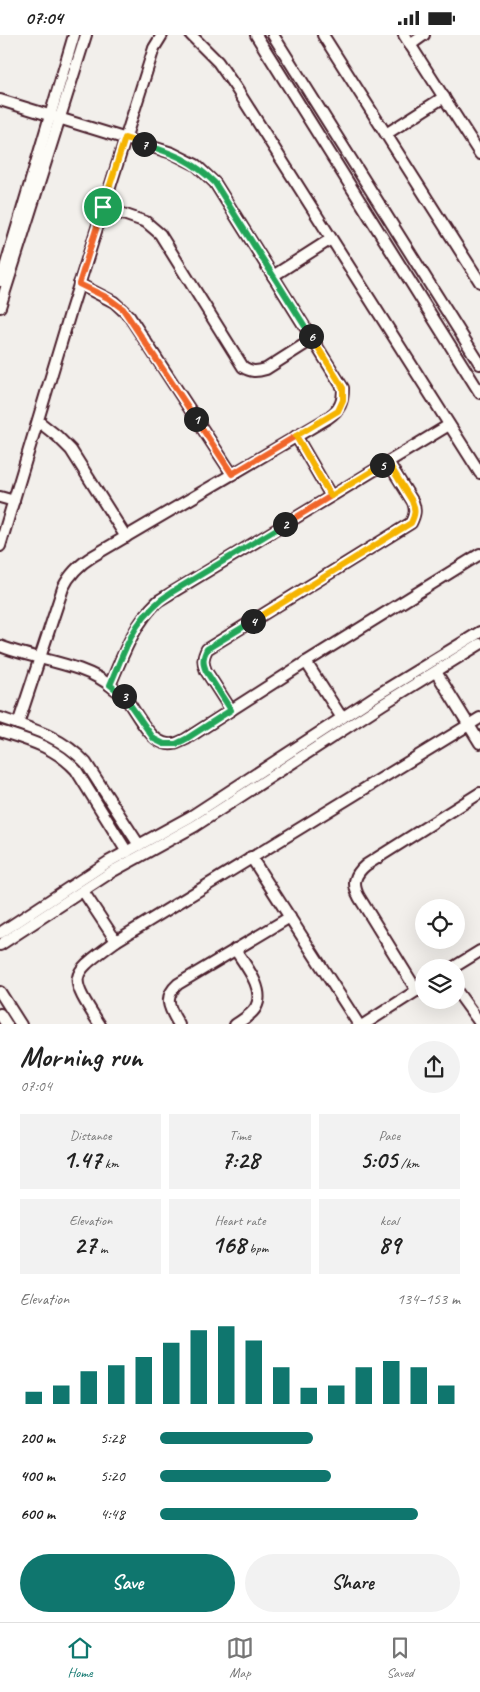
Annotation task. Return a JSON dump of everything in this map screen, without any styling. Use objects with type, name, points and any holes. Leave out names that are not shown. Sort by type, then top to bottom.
[{"type":"street","points":[[0,285],[74,35]]},
{"type":"street","points":[[0,307],[86,35]]},
{"type":"street","points":[[0,546],[103,207],[154,48],[162,35]]},
{"type":"street","points":[[191,35],[218,62],[236,88],[480,473]]},
{"type":"street","points":[[256,35],[480,393]]},
{"type":"street","points":[[273,35],[479,363],[466,370]]},
{"type":"street","points":[[323,35],[480,282]]},
{"type":"street","points":[[404,35],[480,153]]},
{"type":"street","points":[[410,45],[424,35]]},
{"type":"street","points":[[386,134],[444,97]]},
{"type":"street","points":[[0,100],[172,153],[196,165],[215,183],[343,388],[343,400],[338,411],[82,563],[67,579],[18,724]]},
{"type":"street","points":[[103,207],[146,222],[160,234],[242,367],[258,372],[266,369],[313,339]]},
{"type":"street","points":[[273,276],[331,239]]},
{"type":"street","points":[[79,284],[114,302],[129,317],[232,474]]},
{"type":"street","points":[[38,421],[57,435],[71,450],[126,537]]},
{"type":"street","points":[[110,685],[136,627],[158,601],[449,425]]},
{"type":"street","points":[[296,436],[331,496]]},
{"type":"street","points":[[231,710],[203,664],[207,649],[411,523],[415,509],[412,501],[388,462]]},
{"type":"street","points":[[0,497],[14,501]]},
{"type":"street","points":[[0,646],[82,671],[110,685],[125,698],[154,739],[164,744],[176,744],[480,554]]},
{"type":"street","points":[[2,938],[111,867],[195,826],[480,632]]},
{"type":"street","points":[[2,938],[83,891],[128,852],[190,817],[342,718],[436,672],[480,644]]},
{"type":"street","points":[[306,662],[342,718]]},
{"type":"street","points":[[436,672],[480,743]]},
{"type":"street","points":[[99,1024],[81,996],[77,981],[78,973],[83,966],[116,941],[480,717]]},
{"type":"street","points":[[0,718],[56,739],[77,754],[86,763],[139,845]]},
{"type":"street","points":[[0,731],[46,747],[68,762],[76,770],[128,852]]},
{"type":"street","points":[[415,981],[359,897],[355,889],[355,880],[359,871],[366,865],[480,793]]},
{"type":"street","points":[[252,857],[358,1024]]},
{"type":"street","points":[[83,891],[116,941]]},
{"type":"street","points":[[178,1024],[170,1008],[168,999],[171,990],[290,917]]},
{"type":"street","points":[[235,949],[257,985],[259,996],[257,1006],[250,1015],[236,1024]]},
{"type":"street","points":[[465,960],[480,951]]},
{"type":"street","points":[[0,992],[20,1024]]},
{"type":"street","points":[[365,1024],[415,992]]},
{"type":"street","points":[[465,1002],[480,1023]]},
{"type":"street","points":[[0,1014],[10,1007]]},
{"type":"route","points":[[103,207],[79,284],[108,298],[123,309],[232,474],[296,436],[331,496],[158,601],[136,627],[110,685],[125,698],[154,739],[164,744],[176,744],[231,710],[203,664],[207,649],[404,528],[411,523],[415,509],[388,462],[331,496],[296,436],[338,411],[343,400],[343,388],[215,183],[205,173],[196,165],[172,153],[125,138],[103,207]]}]
